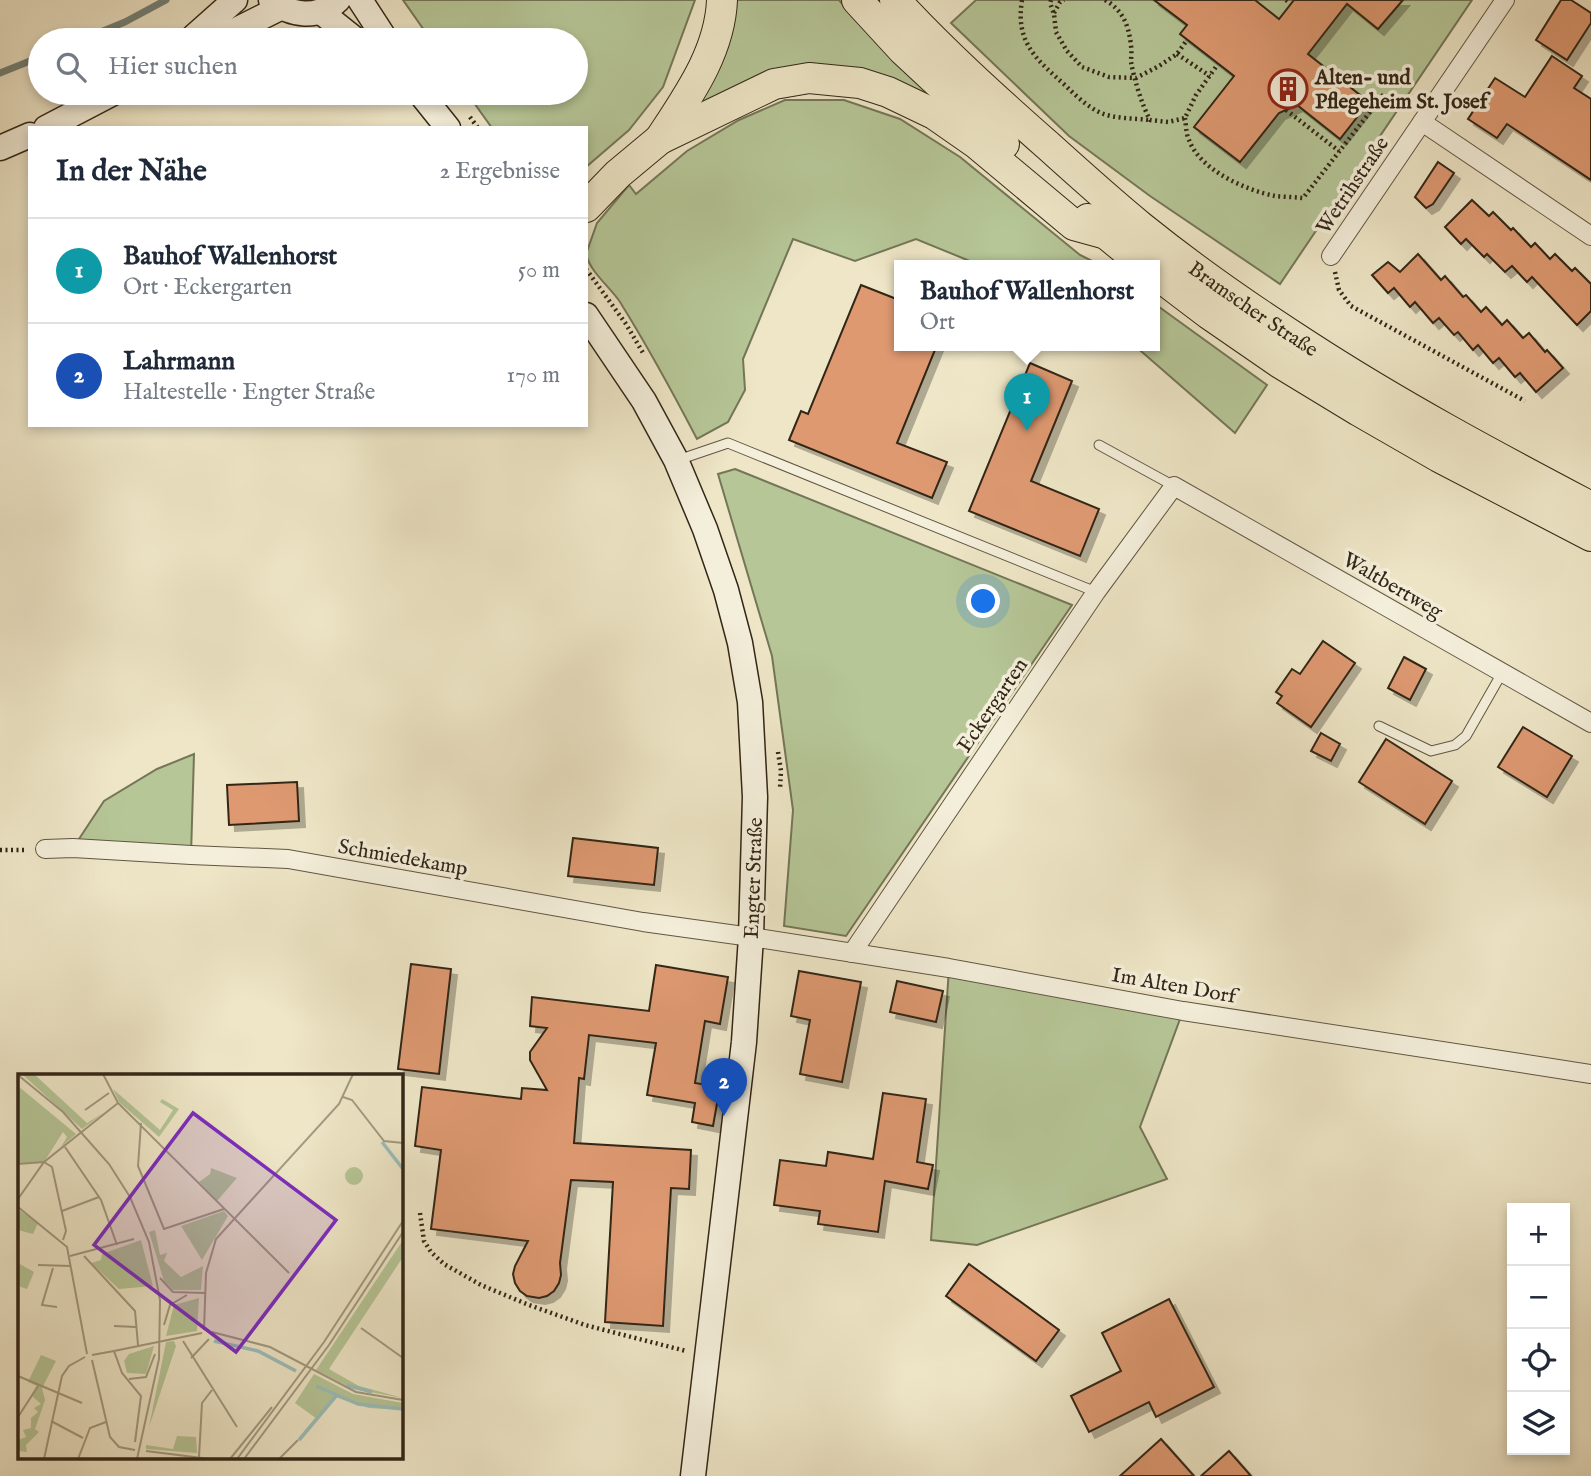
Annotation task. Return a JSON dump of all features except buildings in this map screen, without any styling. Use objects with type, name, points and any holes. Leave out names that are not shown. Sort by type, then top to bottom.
[{"type":"highway","points":[[660,139],[689,94],[714,45],[722,15],[722,0]]},
{"type":"highway","points":[[857,0],[903,50],[971,114],[1103,233],[1138,260]]},
{"type":"highway","name":"Bramscher Straße","points":[[895,0],[921,29],[992,96],[1089,182],[1141,227],[1225,290],[1306,345],[1452,434],[1591,507]]},
{"type":"highway","points":[[588,205],[618,174],[660,139],[774,85],[809,78],[860,83],[888,92],[934,114],[976,144],[1074,225],[1103,233]]},
{"type":"highway","points":[[588,189],[618,174]]},
{"type":"highway","name":"Bramscher Straße","points":[[1160,277],[1280,363],[1359,411],[1439,457],[1591,536]]},
{"type":"main road","points":[[204,28],[235,0]]},
{"type":"main road","points":[[360,0],[378,28]]},
{"type":"main road","points":[[236,28],[276,4],[293,13],[307,15],[330,6],[347,28]]},
{"type":"main road","points":[[50,126],[90,105]]},
{"type":"main road","points":[[430,105],[446,126]]},
{"type":"main road","points":[[0,148],[28,136]]},
{"type":"main road","name":"Engter Straße","points":[[588,318],[644,401],[676,460],[705,529],[726,590],[740,643],[750,702],[755,797],[751,936],[744,1042],[694,1476]]},
{"type":"street","name":"Wetrihstraße","points":[[1331,256],[1505,0]]},
{"type":"street","points":[[1422,122],[1591,236]]},
{"type":"street","name":"Eckergarten","points":[[852,953],[1096,592],[1174,486]]},
{"type":"street","name":"Waltbertweg","points":[[1174,486],[1591,723]]},
{"type":"street","name":"Schmiedekamp","points":[[45,849],[73,848],[288,859],[643,922],[751,936]]},
{"type":"street","name":"Im Alten Dorf","points":[[751,936],[949,968],[1183,1011],[1591,1074]]},
{"type":"lane","points":[[676,460],[728,443],[1096,592]]},
{"type":"lane","points":[[1098,444],[1174,486]]},
{"type":"lane","points":[[1379,726],[1431,751],[1455,745],[1466,736],[1502,673]]},
{"type":"path","points":[[1022,0],[1022,33],[1031,51],[1047,70],[1081,100],[1101,113],[1124,118],[1168,122],[1185,118]]},
{"type":"path","points":[[1051,0],[1056,32],[1067,51],[1082,67],[1109,77],[1136,78],[1177,54],[1187,40]]},
{"type":"path","points":[[1054,14],[1060,2],[1065,0]]},
{"type":"path","points":[[1105,0],[1116,6],[1128,26],[1131,62],[1143,106],[1150,120]]},
{"type":"path","points":[[1177,54],[1210,76]]},
{"type":"path","points":[[1217,64],[1196,95],[1185,118],[1189,140],[1202,159],[1223,176],[1249,189],[1276,196],[1303,198],[1384,94],[1422,122]]},
{"type":"path","points":[[1286,110],[1339,151]]},
{"type":"path","points":[[1331,256],[1339,290],[1351,306],[1525,401]]},
{"type":"path","points":[[0,850],[45,849]]},
{"type":"path","points":[[420,1213],[424,1241],[430,1252],[444,1264],[481,1284],[585,1325],[708,1356]]},
{"type":"green space","points":[[403,0],[695,0],[663,87],[629,130],[588,165],[588,126],[491,126],[476,105],[588,105],[588,28],[423,28]]},
{"type":"green space","points":[[731,0],[839,0],[856,20],[955,116],[884,79],[687,115]]},
{"type":"green space","points":[[976,0],[1472,0],[1280,284],[1150,196],[1069,136],[951,23]]},
{"type":"green space","points":[[785,100],[844,100],[900,119],[960,157],[1080,255],[1090,260],[967,260],[916,239],[855,261],[793,239],[743,359],[745,390],[728,422],[697,439],[616,296],[588,261],[588,248],[597,223],[629,185],[636,194],[687,151],[739,120]]},
{"type":"green space","points":[[1160,308],[1267,385],[1235,433],[1141,351],[1160,351]]},
{"type":"green space","points":[[735,469],[1072,605],[846,936],[784,926],[793,810],[772,656],[718,474]]},
{"type":"green space","points":[[194,754],[191,855],[73,848],[104,801],[157,769]]},
{"type":"green space","points":[[949,968],[1183,1011],[1140,1127],[1167,1179],[977,1245],[931,1240]]},
{"type":"waterway","points":[[110,28],[166,0]]},
{"type":"waterway","points":[[0,73],[28,62]]},
{"type":"place","name":"Alten- und Pflegeheim St. Josef","points":[[1288,89]]},
{"type":"place","name":"Bauhof Wallenhorst","points":[[1027,431]]},
{"type":"place","name":"Lahrmann","points":[[724,1116]]}]
